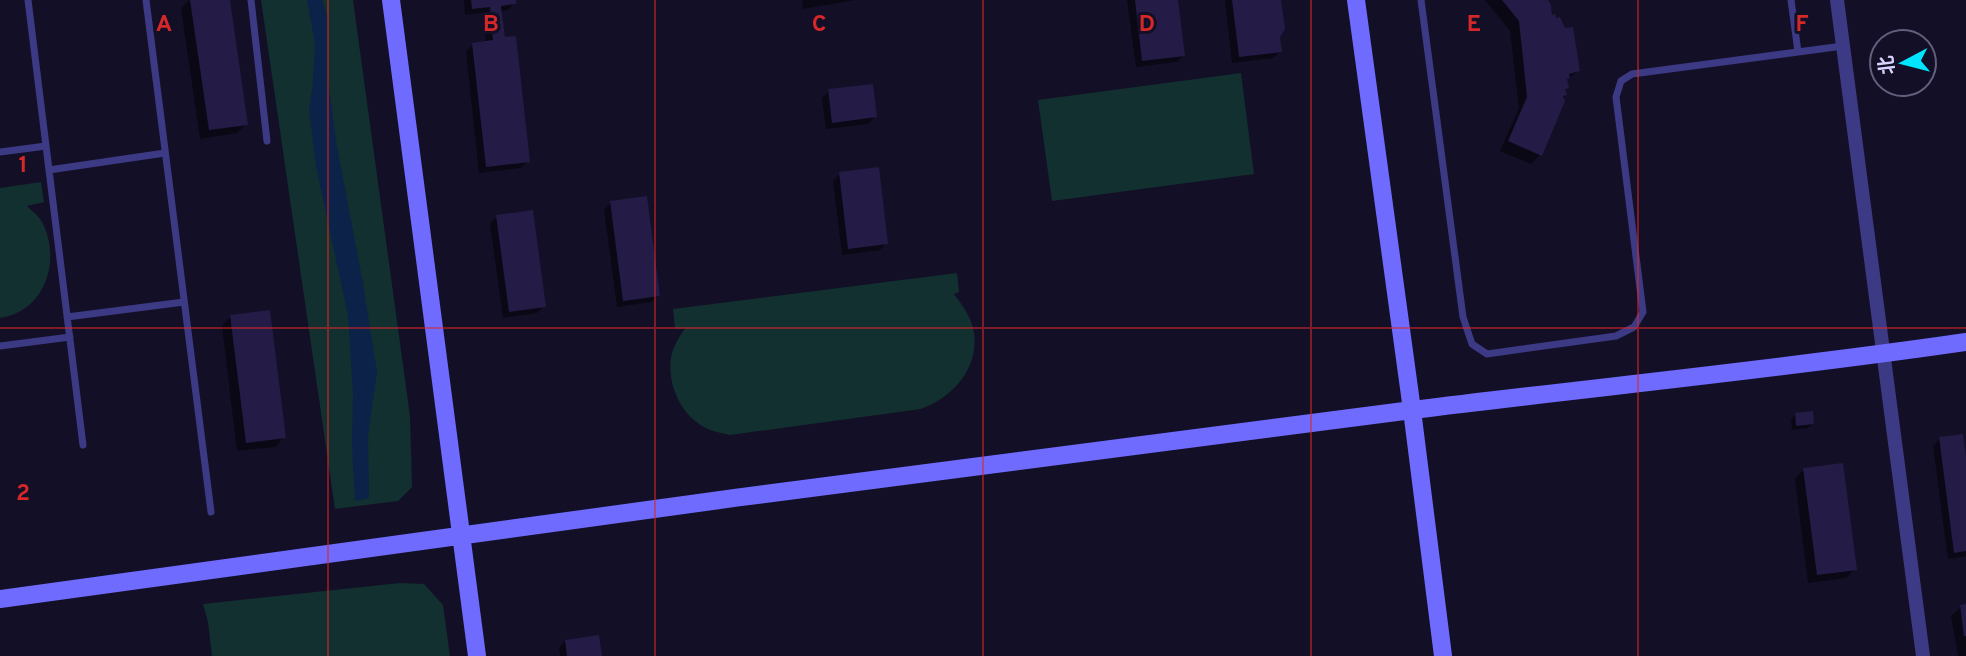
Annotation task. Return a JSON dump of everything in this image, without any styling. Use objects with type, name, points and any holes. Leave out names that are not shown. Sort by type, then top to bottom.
[{"type":"street","points":[[391,0],[477,656]]},
{"type":"street","points":[[1356,0],[1443,656]]},
{"type":"street","points":[[1837,0],[1923,656]]},
{"type":"street","points":[[0,599],[461,535],[1412,410],[1966,342]]},
{"type":"lane","points":[[28,0],[83,445]]},
{"type":"lane","points":[[146,0],[211,512]]},
{"type":"lane","points":[[251,0],[267,141]]},
{"type":"lane","points":[[1421,0],[1463,317],[1472,344],[1487,354],[1616,335],[1634,327],[1643,312],[1616,97],[1621,80],[1632,74],[1843,46]]},
{"type":"lane","points":[[1791,0],[1798,52]]},
{"type":"lane","points":[[0,152],[46,146]]},
{"type":"lane","points":[[49,170],[165,153]]},
{"type":"lane","points":[[67,317],[184,302]]},
{"type":"lane","points":[[0,346],[69,337]]},
{"type":"green space","points":[[261,0],[353,0],[410,416],[412,487],[398,501],[335,509]]},
{"type":"green space","points":[[1241,73],[1254,174],[1052,201],[1038,100]]},
{"type":"green space","points":[[41,182],[44,202],[27,206],[41,220],[48,237],[49,267],[45,282],[28,306],[16,314],[0,318],[0,188]]},
{"type":"green space","points":[[957,273],[959,292],[954,294],[967,312],[973,328],[972,359],[968,370],[953,390],[921,409],[730,435],[698,423],[677,397],[670,364],[674,347],[685,328],[675,329],[673,309]]},
{"type":"green space","points":[[400,583],[424,584],[443,605],[450,656],[212,656],[203,604]]},
{"type":"water","points":[[307,0],[322,0],[328,18],[328,80],[337,146],[377,372],[368,436],[369,498],[355,501],[348,316],[316,166],[309,110],[315,44]]},
{"type":"building","points":[[190,0],[230,0],[248,125],[209,130]]},
{"type":"building","points":[[471,0],[516,0],[516,4],[501,6],[505,37],[516,36],[530,162],[486,167],[472,43],[493,40],[490,7],[472,9]]},
{"type":"building","points":[[1135,0],[1178,0],[1185,56],[1142,61]]},
{"type":"building","points":[[1232,0],[1281,0],[1285,29],[1280,37],[1282,52],[1239,57]]},
{"type":"building","points":[[1502,0],[1548,0],[1552,15],[1560,17],[1565,28],[1573,27],[1580,71],[1569,74],[1569,88],[1565,89],[1567,95],[1563,96],[1565,101],[1542,156],[1508,141],[1527,97],[1519,21]]},
{"type":"building","points":[[873,84],[877,117],[832,123],[828,89]]},
{"type":"building","points":[[879,167],[888,244],[848,249],[839,172]]},
{"type":"building","points":[[647,196],[660,296],[623,301],[610,201]]},
{"type":"building","points":[[533,210],[546,307],[509,312],[496,215]]},
{"type":"building","points":[[270,310],[286,438],[246,443],[230,315]]},
{"type":"building","points":[[1813,411],[1814,424],[1796,426],[1795,413]]},
{"type":"building","points":[[1963,434],[1966,456],[1966,551],[1954,553],[1939,437]]},
{"type":"building","points":[[1843,463],[1857,570],[1817,575],[1803,468]]},
{"type":"building","points":[[1966,604],[1966,636],[1964,636],[1960,605]]},
{"type":"building","points":[[599,635],[602,656],[567,656],[565,640]]}]
